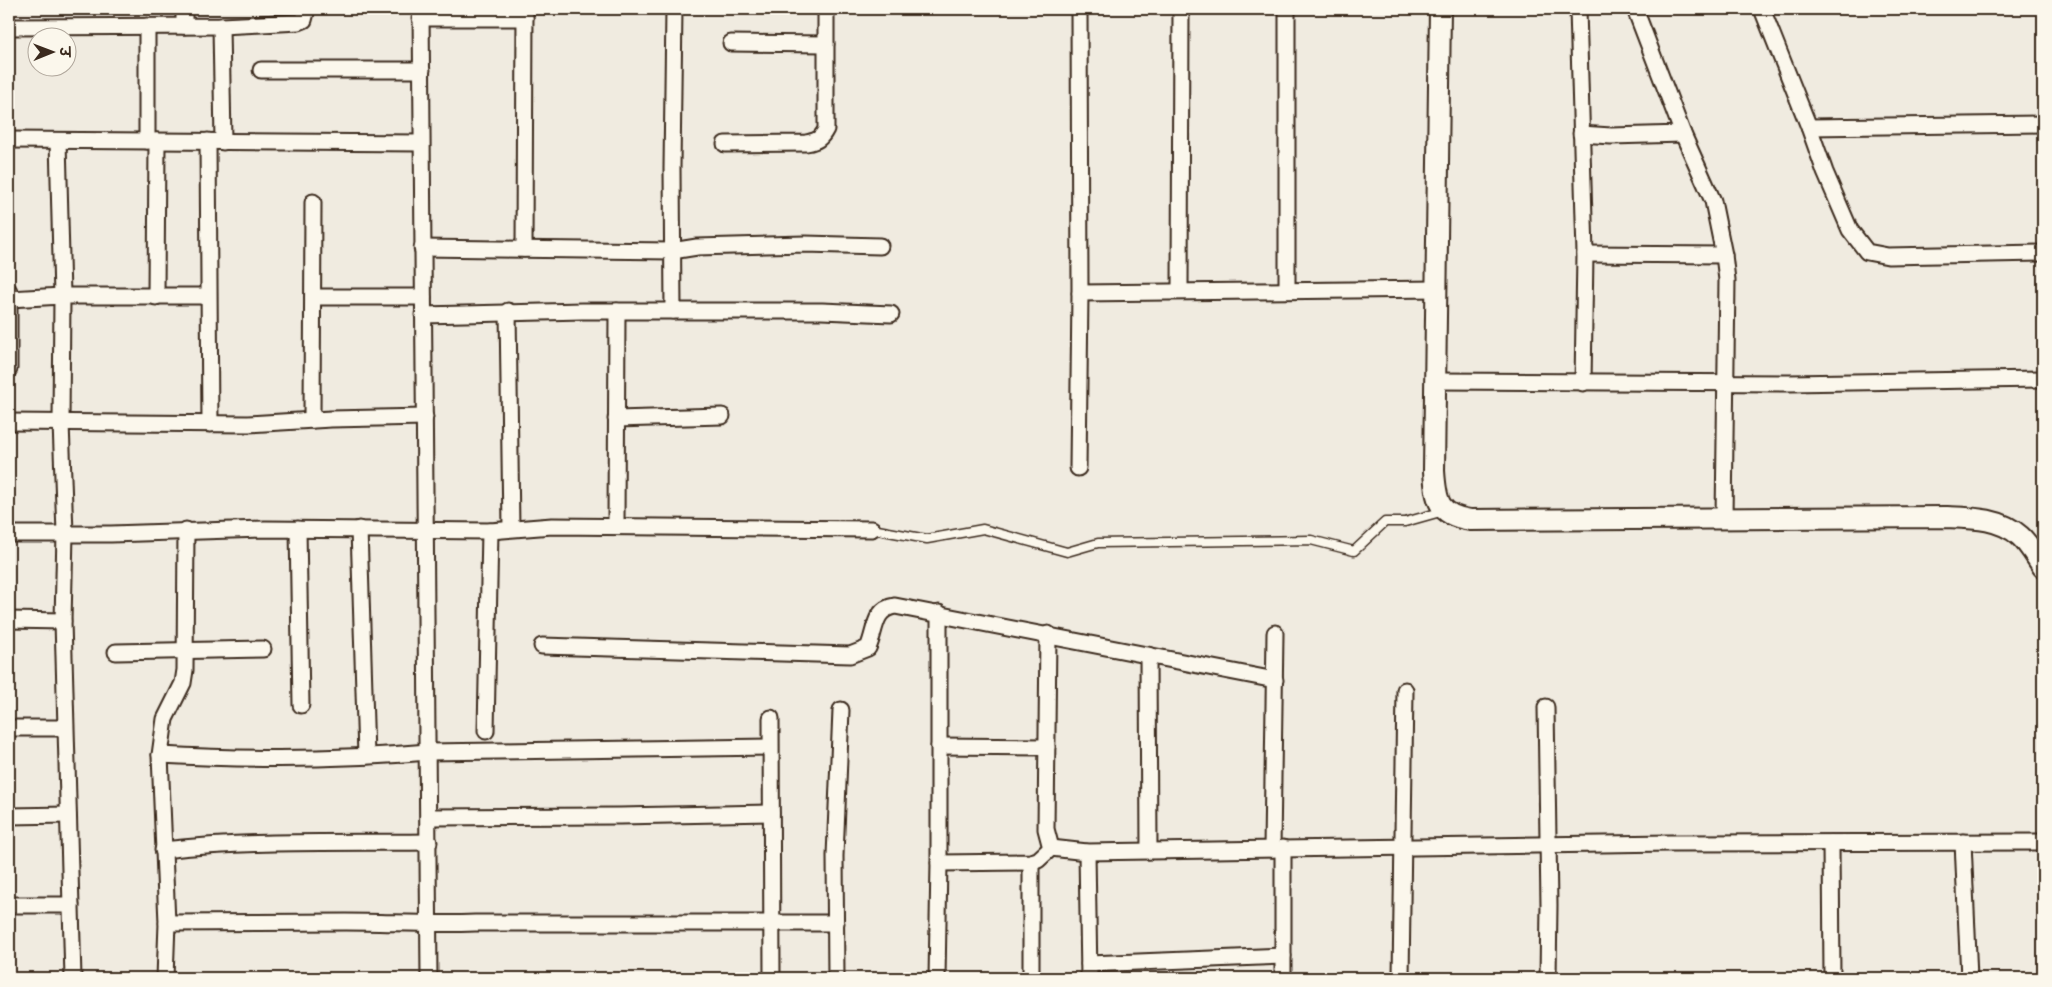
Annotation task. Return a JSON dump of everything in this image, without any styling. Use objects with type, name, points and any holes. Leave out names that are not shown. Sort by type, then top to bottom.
[{"type":"street","points":[[184,9],[184,26]]},
{"type":"street","points":[[9,27],[221,26],[299,22],[304,20],[307,9]]},
{"type":"street","points":[[673,312],[674,9]]},
{"type":"street","points":[[725,144],[806,143],[816,142],[823,137],[826,129],[826,9]]},
{"type":"street","points":[[1078,468],[1080,293],[1079,9]]},
{"type":"street","points":[[1180,291],[1181,9]]},
{"type":"street","points":[[1287,9],[1287,290]]},
{"type":"street","points":[[1440,9],[1438,289],[1434,471],[1436,495],[1444,511],[1454,518],[1470,520],[1947,517],[1979,519],[2002,524],[2021,536],[2043,567]]},
{"type":"street","points":[[1578,9],[1585,254],[1583,383]]},
{"type":"street","points":[[1635,9],[1683,134],[1713,201],[1724,255],[1727,280],[1724,518]]},
{"type":"street","points":[[1762,9],[1839,207],[1858,242],[1867,252],[1888,256],[2043,253]]},
{"type":"street","points":[[429,978],[429,817],[420,13],[525,13],[524,249]]},
{"type":"street","points":[[147,26],[156,296]]},
{"type":"street","points":[[210,424],[208,296],[221,26]]},
{"type":"street","points":[[731,43],[826,44]]},
{"type":"street","points":[[261,70],[422,70]]},
{"type":"street","points":[[1809,127],[2043,124]]},
{"type":"street","points":[[1581,134],[1657,136],[1683,134]]},
{"type":"street","points":[[9,140],[421,143]]},
{"type":"street","points":[[58,140],[62,296],[61,423],[65,533],[63,621],[73,978]]},
{"type":"street","points":[[312,420],[313,202]]},
{"type":"street","points":[[422,248],[672,251],[697,247],[805,244],[880,246]]},
{"type":"street","points":[[1585,254],[1724,255]]},
{"type":"street","points":[[1080,293],[1438,289]]},
{"type":"street","points":[[9,291],[9,369]]},
{"type":"street","points":[[9,299],[62,296],[208,296]]},
{"type":"street","points":[[313,297],[423,296]]},
{"type":"street","points":[[423,315],[508,311],[822,311],[891,314]]},
{"type":"street","points":[[508,311],[511,528]]},
{"type":"street","points":[[616,526],[617,311]]},
{"type":"street","points":[[1435,381],[1583,383],[2043,379]]},
{"type":"street","points":[[616,419],[722,416]]},
{"type":"street","points":[[9,422],[210,424],[425,417]]},
{"type":"street","points":[[9,534],[111,534],[186,530],[298,529],[425,531],[616,526],[872,529]]},
{"type":"street","points":[[298,529],[300,705]]},
{"type":"street","points":[[360,529],[366,756]]},
{"type":"street","points":[[165,978],[167,923],[160,755],[165,719],[183,683],[187,651],[186,530]]},
{"type":"street","points":[[486,731],[490,530]]},
{"type":"street","points":[[542,646],[850,655],[868,648],[878,614],[885,607],[895,606],[1048,634],[1275,680]]},
{"type":"street","points":[[937,978],[939,613]]},
{"type":"street","points":[[9,620],[63,621]]},
{"type":"street","points":[[1275,633],[1277,848],[1283,978]]},
{"type":"street","points":[[1048,634],[1046,829],[1051,848]]},
{"type":"street","points":[[116,652],[263,649]]},
{"type":"street","points":[[1148,655],[1149,851]]},
{"type":"street","points":[[1401,978],[1405,690]]},
{"type":"street","points":[[1546,707],[1548,978]]},
{"type":"street","points":[[836,978],[835,856],[841,710]]},
{"type":"street","points":[[771,718],[772,978]]},
{"type":"street","points":[[9,728],[66,728]]},
{"type":"street","points":[[939,746],[1047,747]]},
{"type":"street","points":[[160,755],[247,759],[366,756],[428,752],[770,747]]},
{"type":"street","points":[[429,817],[771,813]]},
{"type":"street","points":[[9,816],[68,815]]},
{"type":"street","points":[[163,850],[260,842],[429,842]]},
{"type":"street","points":[[1831,842],[1832,978]]},
{"type":"street","points":[[1963,842],[1969,978]]},
{"type":"street","points":[[939,863],[1031,862],[1038,860],[1051,848],[1087,852],[1403,846],[2043,842]]},
{"type":"street","points":[[1087,852],[1089,971],[1283,956]]},
{"type":"street","points":[[1031,862],[1031,978]]},
{"type":"street","points":[[9,905],[71,905]]},
{"type":"street","points":[[167,923],[300,924],[345,922],[429,925],[475,923],[836,923]]},
{"type":"lane","points":[[872,529],[927,539],[984,529],[1067,552],[1098,543],[1311,540],[1354,551],[1385,522],[1405,522],[1444,511]]}]
